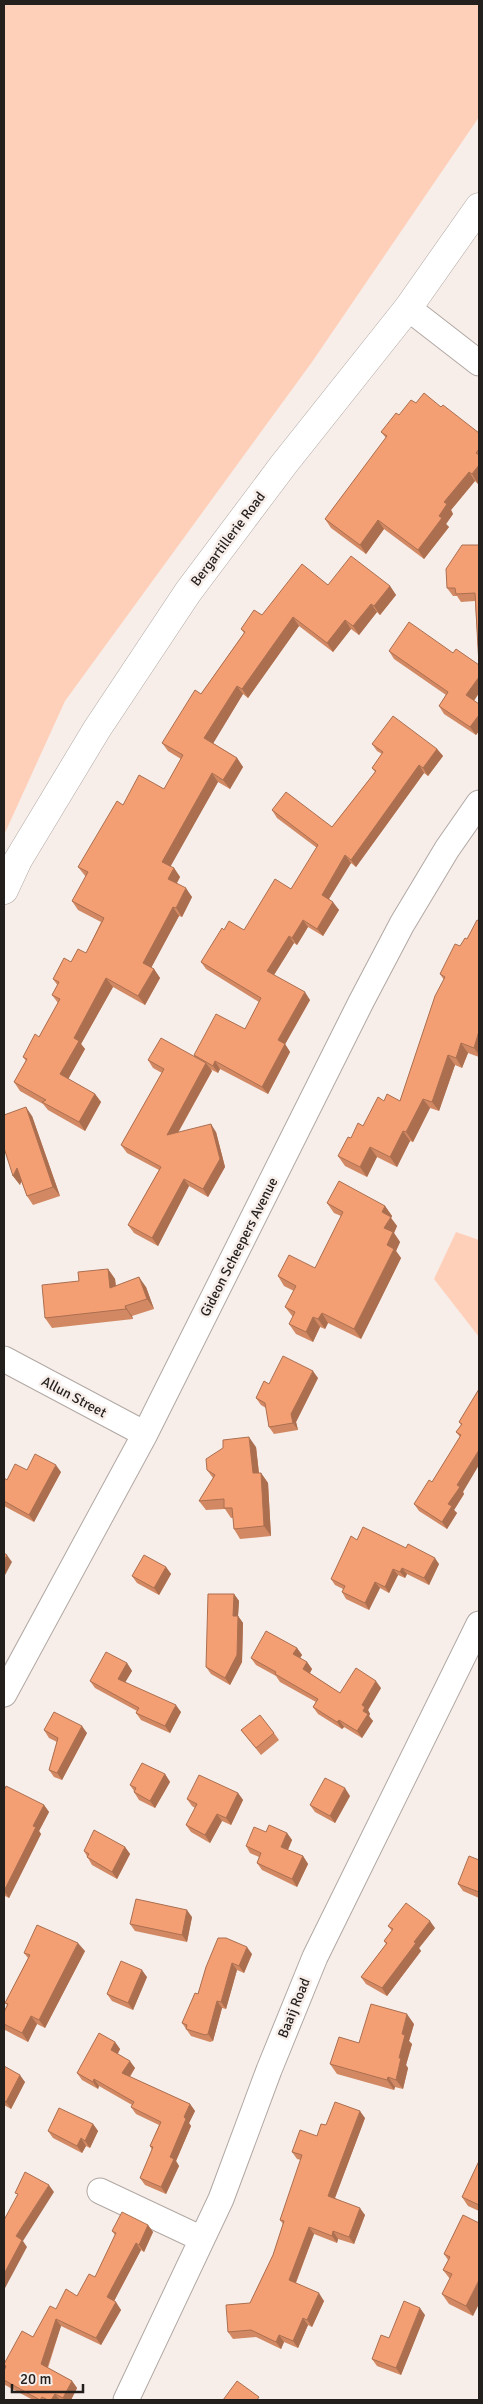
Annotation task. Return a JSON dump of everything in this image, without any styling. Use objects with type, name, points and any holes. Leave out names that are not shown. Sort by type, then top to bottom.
[{"type":"street","name":"Bergartillerie Road","points":[[4,890],[18,860],[97,729],[188,592],[284,464],[408,308],[479,207]]},
{"type":"street","points":[[408,308],[479,364]]},
{"type":"street","name":"Gideon Scheepers Avenue","points":[[4,1694],[145,1434],[361,1002],[402,924],[446,849],[479,803]]},
{"type":"street","name":"Allun Street","points":[[4,1359],[145,1434]]},
{"type":"street","name":"Baaij Road","points":[[126,2400],[220,2199],[269,2070],[315,1957],[479,1624]]},
{"type":"street","points":[[100,2191],[202,2239]]},
{"type":"shaded area","points":[[4,4],[479,4],[479,117],[312,362],[65,701],[4,835]]},
{"type":"shaded area","points":[[456,1232],[479,1240],[479,1337],[434,1279]]},
{"type":"building","points":[[424,393],[479,433],[479,449],[476,453],[479,455],[479,465],[472,474],[469,472],[444,502],[447,504],[439,516],[442,518],[418,550],[378,520],[360,545],[325,519],[387,436],[381,432],[396,413],[399,415],[411,400],[416,403]]},
{"type":"building","points":[[462,545],[479,546],[479,665],[475,593],[456,594],[455,588],[447,588],[446,569]]},
{"type":"building","points":[[351,556],[390,586],[374,606],[371,604],[353,626],[345,620],[327,643],[293,617],[242,689],[237,686],[204,738],[237,758],[223,780],[212,773],[162,862],[174,868],[168,879],[186,888],[176,908],[173,907],[143,963],[154,969],[138,996],[106,978],[74,1038],[79,1041],[60,1074],[95,1094],[79,1122],[42,1102],[46,1100],[14,1082],[27,1059],[23,1057],[35,1034],[39,1037],[60,999],[52,995],[59,982],[53,979],[64,958],[71,962],[78,949],[86,953],[104,918],[72,901],[88,872],[78,867],[117,801],[123,805],[139,775],[164,789],[183,755],[162,743],[195,690],[201,694],[245,632],[241,629],[254,610],[262,615],[302,564],[328,585]]},
{"type":"building","points":[[409,622],[453,653],[456,649],[479,665],[479,677],[466,695],[479,704],[479,715],[470,727],[439,706],[448,692],[389,651]]},
{"type":"building","points":[[393,716],[437,749],[423,768],[419,765],[351,860],[345,855],[322,895],[333,902],[317,929],[303,920],[292,938],[289,936],[267,971],[305,992],[278,1040],[285,1044],[262,1087],[215,1061],[213,1066],[194,1055],[216,1014],[245,1029],[261,998],[201,962],[222,928],[224,930],[229,921],[244,930],[275,879],[291,889],[318,845],[272,810],[286,792],[332,827],[376,771],[372,768],[383,752],[372,744]]},
{"type":"building","points":[[477,920],[479,921],[479,1031],[474,1048],[461,1043],[456,1058],[448,1055],[432,1102],[423,1099],[406,1132],[403,1131],[390,1157],[370,1147],[360,1167],[338,1156],[348,1137],[351,1138],[358,1123],[363,1126],[378,1097],[384,1101],[387,1094],[400,1101],[435,996],[445,977],[440,974],[455,944],[460,946],[465,938],[467,939]]},
{"type":"building","points":[[161,1038],[206,1063],[167,1135],[211,1124],[220,1159],[203,1189],[184,1179],[152,1238],[128,1225],[161,1167],[121,1145],[164,1069],[148,1060]]},
{"type":"building","points":[[26,1107],[53,1187],[27,1196],[17,1168],[13,1176],[4,1148],[4,1115]]},
{"type":"building","points":[[339,1181],[385,1206],[382,1212],[391,1217],[384,1228],[393,1232],[387,1245],[394,1249],[354,1329],[322,1313],[318,1319],[313,1317],[306,1332],[289,1324],[295,1312],[285,1307],[296,1286],[278,1276],[289,1255],[315,1268],[343,1212],[327,1203]]},
{"type":"building","points":[[108,1269],[110,1288],[139,1277],[147,1299],[125,1306],[126,1309],[45,1318],[42,1285],[79,1281],[78,1272]]},
{"type":"building","points":[[283,1356],[313,1371],[291,1414],[293,1423],[269,1427],[265,1403],[256,1398],[264,1381],[269,1384]]},
{"type":"building","points":[[479,1389],[479,1450],[457,1485],[460,1487],[448,1504],[452,1506],[442,1522],[414,1504],[429,1480],[432,1482],[461,1435],[456,1432],[462,1424],[459,1422]]},
{"type":"building","points":[[249,1437],[253,1473],[261,1473],[264,1526],[234,1529],[232,1508],[224,1508],[224,1499],[199,1501],[215,1475],[207,1470],[206,1459],[223,1448],[223,1440]]},
{"type":"building","points":[[35,1454],[56,1465],[29,1515],[4,1501],[4,1478],[7,1480],[15,1464],[27,1470]]},
{"type":"building","points":[[363,1527],[406,1548],[408,1544],[435,1558],[424,1578],[402,1568],[400,1572],[393,1569],[385,1587],[375,1582],[365,1603],[342,1592],[345,1586],[331,1579],[351,1536],[357,1540]]},
{"type":"building","points":[[144,1555],[166,1567],[154,1588],[132,1576]]},
{"type":"building","points":[[208,1594],[234,1594],[233,1616],[238,1616],[237,1655],[225,1678],[206,1667]]},
{"type":"building","points":[[266,1631],[297,1648],[293,1654],[307,1662],[303,1669],[340,1693],[356,1668],[376,1681],[362,1705],[365,1707],[363,1711],[368,1714],[357,1731],[339,1720],[337,1722],[313,1707],[318,1699],[251,1658]]},
{"type":"building","points":[[106,1652],[127,1663],[118,1679],[176,1705],[165,1726],[136,1713],[139,1708],[90,1681]]},
{"type":"building","points":[[54,1712],[82,1726],[57,1773],[49,1770],[58,1738],[44,1730]]},
{"type":"building","points":[[260,1715],[274,1733],[256,1748],[241,1730]]},
{"type":"building","points":[[142,1763],[165,1774],[150,1801],[134,1792],[136,1788],[130,1785]]},
{"type":"building","points":[[199,1775],[238,1793],[226,1818],[217,1814],[205,1835],[186,1825],[197,1804],[187,1799]]},
{"type":"building","points":[[325,1778],[345,1788],[330,1816],[310,1805]]},
{"type":"building","points":[[6,1786],[44,1805],[33,1826],[36,1827],[4,1891],[4,1791]]},
{"type":"building","points":[[269,1825],[287,1833],[281,1847],[303,1856],[292,1879],[257,1863],[261,1853],[246,1846],[254,1827],[266,1832]]},
{"type":"building","points":[[94,1830],[125,1847],[112,1872],[87,1857],[89,1854],[84,1851]]},
{"type":"building","points":[[469,1856],[479,1860],[479,1892],[458,1884]]},
{"type":"building","points":[[136,1899],[187,1910],[182,1935],[130,1924]]},
{"type":"building","points":[[406,1903],[430,1921],[382,1988],[361,1977],[387,1943],[384,1941],[393,1929],[388,1926]]},
{"type":"building","points":[[37,1925],[78,1943],[39,2020],[31,2016],[22,2033],[4,2024],[4,2012],[8,2004],[5,2003],[30,1955],[24,1953]]},
{"type":"building","points":[[218,1938],[226,1938],[247,1947],[239,1966],[232,1963],[221,2002],[217,2001],[208,2034],[205,2035],[186,2029],[187,2025],[182,2023],[195,1993],[198,1994],[206,1967]]},
{"type":"building","points":[[121,1961],[142,1970],[128,2003],[107,1994]]},
{"type":"building","points":[[371,2004],[407,2014],[402,2034],[405,2035],[396,2080],[388,2077],[387,2080],[330,2064],[339,2037],[359,2043]]},
{"type":"building","points":[[99,2033],[115,2042],[111,2050],[130,2061],[122,2073],[190,2104],[184,2117],[186,2119],[170,2157],[174,2159],[161,2187],[140,2178],[153,2147],[150,2146],[161,2122],[131,2107],[134,2102],[94,2079],[93,2082],[77,2073]]},
{"type":"building","points":[[4,2066],[20,2075],[6,2102],[4,2100]]},
{"type":"building","points":[[335,2102],[360,2111],[328,2196],[360,2208],[349,2237],[333,2231],[332,2236],[309,2227],[289,2280],[319,2293],[307,2320],[303,2318],[293,2341],[279,2335],[276,2342],[251,2330],[228,2332],[226,2305],[250,2303],[273,2255],[284,2221],[280,2220],[302,2155],[292,2152],[300,2130],[317,2136],[321,2124],[326,2125]]},
{"type":"building","points":[[59,2108],[93,2124],[85,2141],[81,2138],[77,2146],[48,2131]]},
{"type":"building","points":[[479,2161],[479,2205],[462,2197]]},
{"type":"building","points":[[25,2172],[49,2185],[16,2236],[22,2240],[4,2274],[4,2220],[18,2194],[15,2193]]},
{"type":"building","points":[[122,2212],[148,2225],[139,2245],[136,2243],[107,2297],[116,2302],[96,2338],[56,2319],[41,2364],[72,2381],[63,2398],[55,2394],[51,2400],[42,2397],[40,2400],[4,2380],[6,2366],[4,2364],[22,2331],[33,2337],[50,2306],[56,2309],[66,2289],[77,2296],[89,2274],[95,2277],[116,2233],[112,2231]]},
{"type":"building","points":[[463,2215],[479,2223],[479,2280],[466,2306],[442,2294],[452,2274],[443,2270],[450,2257],[444,2254]]},
{"type":"building","points":[[404,2301],[420,2308],[396,2368],[372,2359],[381,2335],[389,2338]]},
{"type":"building","points":[[237,2381],[259,2397],[257,2400],[223,2400]]}]
